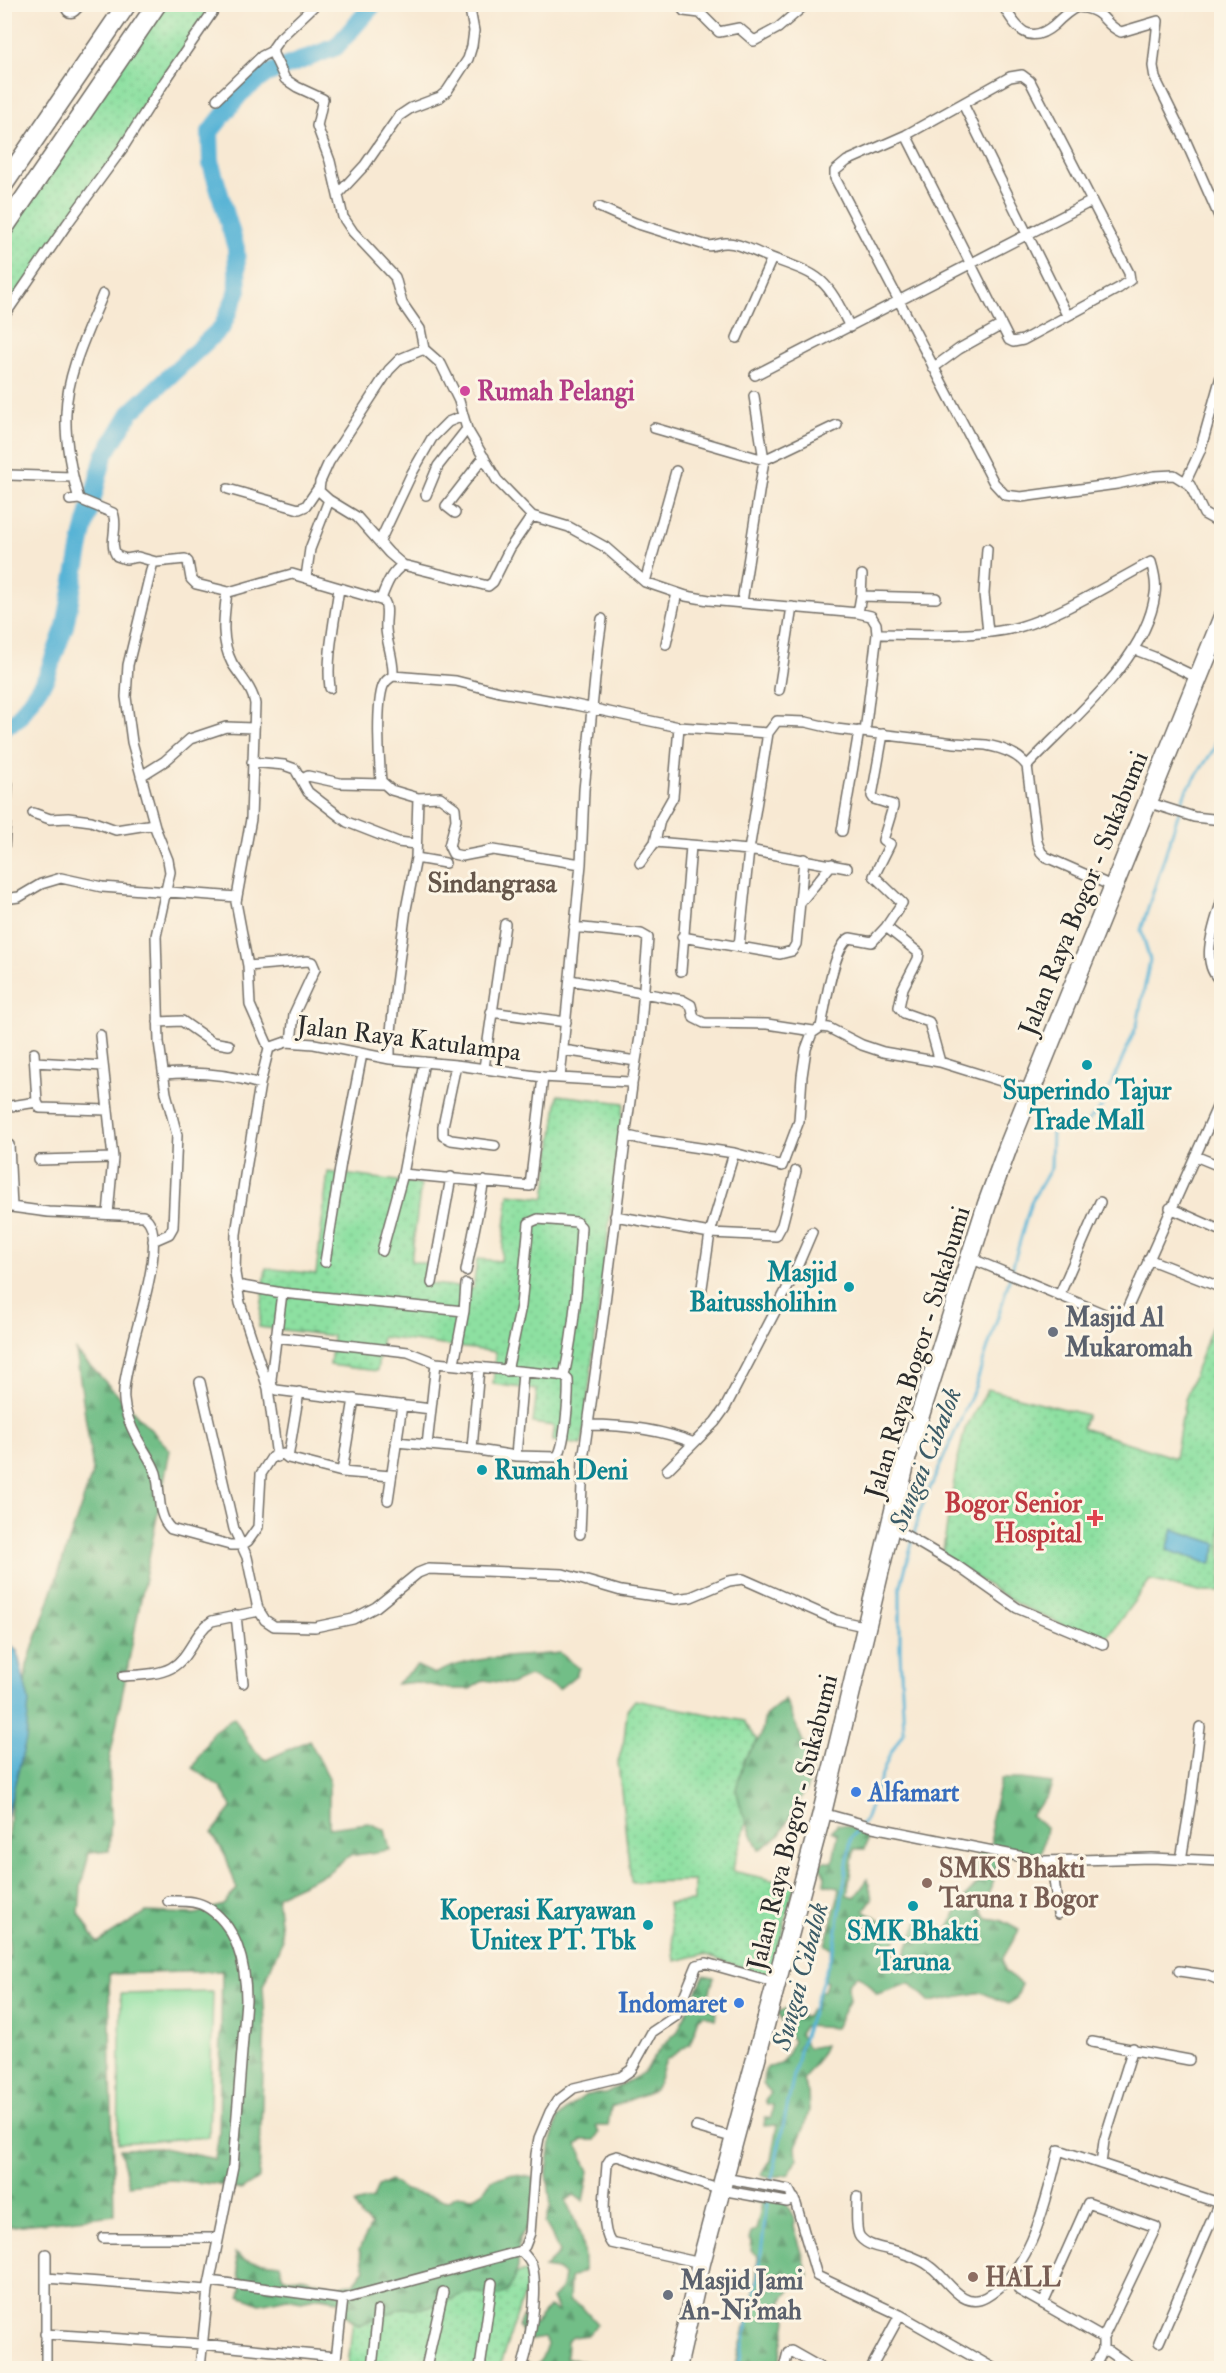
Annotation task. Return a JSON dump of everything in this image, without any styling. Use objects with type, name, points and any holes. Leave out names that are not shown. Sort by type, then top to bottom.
[{"type":"highway","points":[[4,184],[127,4]]},
{"type":"highway","points":[[4,228],[157,4]]},
{"type":"highway","name":"Jalan Raya Bogor - Sukabumi","points":[[677,2368],[701,2264],[777,1983],[831,1815],[868,1627],[907,1456],[1008,1146],[1221,620]]},
{"type":"street","points":[[4,316],[67,224],[105,174],[218,4]]},
{"type":"street","points":[[217,99],[262,56],[273,52],[280,38],[316,4]]},
{"type":"street","points":[[338,194],[365,165],[399,116],[411,108],[440,97],[447,91],[468,59],[472,46],[474,31],[470,4]]},
{"type":"street","points":[[679,4],[684,11],[700,13],[719,32],[738,28],[754,41],[778,28],[806,4]]},
{"type":"street","points":[[1002,4],[1019,30],[1025,33],[1046,31],[1077,7],[1100,13],[1121,32],[1158,21],[1153,66],[1155,78],[1184,137],[1221,223]]},
{"type":"street","points":[[273,52],[285,79],[322,98],[317,126],[330,161],[340,211],[346,223],[395,277],[402,303],[420,329],[424,350],[441,364],[467,429],[499,483],[532,516],[569,527],[613,553],[645,582],[677,592],[709,600],[858,613],[873,617],[877,634],[862,731],[842,831]]},
{"type":"street","points":[[906,135],[1009,340],[1019,342],[1119,288],[1130,279],[1129,273],[1025,76],[1019,74],[1010,77],[906,135],[847,160],[836,169],[833,174],[994,483],[1005,495],[1014,497],[1164,475],[1178,476],[1193,488],[1201,511],[1221,524]]},
{"type":"street","points":[[963,104],[1068,315]]},
{"type":"street","points":[[755,375],[1092,201]]},
{"type":"street","points":[[599,207],[635,223],[711,247],[727,243],[806,270],[822,280],[835,296],[850,327]]},
{"type":"street","points":[[737,338],[772,258]]},
{"type":"street","points":[[104,294],[75,366],[66,412],[79,501],[106,510],[115,516],[113,549],[115,554],[122,559],[138,557],[153,562],[185,559],[188,562],[189,576],[194,582],[227,592],[289,574],[381,599],[387,606],[386,632],[394,662],[393,676]]},
{"type":"street","points":[[933,368],[959,349],[1000,326]]},
{"type":"street","points":[[228,489],[299,509],[306,506],[319,487],[329,462],[389,369],[400,359],[424,350]]},
{"type":"street","points":[[1186,481],[1200,451],[1221,373]]},
{"type":"street","points":[[742,602],[764,460],[754,396]]},
{"type":"street","points":[[380,542],[412,473],[432,438],[448,422],[463,416]]},
{"type":"street","points":[[654,428],[764,460],[837,425]]},
{"type":"street","points":[[426,495],[438,466],[467,429]]},
{"type":"street","points":[[455,513],[446,506],[484,457]]},
{"type":"street","points":[[645,582],[676,471]]},
{"type":"street","points":[[8,475],[74,477]]},
{"type":"street","points":[[319,487],[320,493],[357,517],[389,553],[403,565],[483,585],[491,585],[510,548],[532,516]]},
{"type":"street","points":[[306,578],[310,549],[329,500]]},
{"type":"street","points":[[987,549],[984,594],[988,632]]},
{"type":"street","points":[[153,562],[127,675],[128,719],[154,824],[169,866],[169,880],[164,892],[156,936],[158,1022],[166,1093],[177,1135],[173,1227],[169,1234],[153,1241]]},
{"type":"street","points":[[877,634],[988,632],[1017,627],[1047,616],[1151,562],[1156,585],[1153,608],[1132,649],[1098,695],[1027,766]]},
{"type":"street","points":[[381,599],[390,578],[403,565]]},
{"type":"street","points":[[858,613],[862,575]]},
{"type":"street","points":[[330,688],[328,663],[339,588]]},
{"type":"street","points":[[227,592],[224,638],[230,658],[254,697],[255,704],[251,819],[236,907],[248,966],[250,1005],[269,1048]]},
{"type":"street","points":[[666,644],[677,592]]},
{"type":"street","points":[[861,596],[936,597]]},
{"type":"street","points":[[779,690],[792,607]]},
{"type":"street","points":[[560,1078],[602,619]]},
{"type":"street","points":[[1132,649],[1198,678]]},
{"type":"street","points":[[383,784],[379,730],[381,693],[384,683],[393,676],[456,681],[679,728],[768,733]]},
{"type":"street","points":[[739,946],[749,850],[768,733],[777,721],[806,722],[883,734],[994,746],[1019,757],[1027,766],[1037,842],[1041,852],[1054,861],[1114,887]]},
{"type":"street","points":[[141,777],[165,761],[190,739],[226,727],[253,728]]},
{"type":"street","points":[[640,863],[655,842],[660,820],[673,797],[679,728]]},
{"type":"street","points":[[626,1134],[641,1140],[734,1153],[782,1166],[784,1164],[799,1122],[803,1060],[809,1038],[817,1029],[837,955],[842,944],[850,938],[872,942],[886,927],[902,903],[874,876],[890,844],[883,840],[893,806],[874,799],[872,796],[883,734]]},
{"type":"street","points":[[252,762],[291,767],[298,771],[303,783],[313,796],[354,826],[398,842],[415,844]]},
{"type":"street","points":[[303,783],[304,777],[308,776],[340,783],[383,784],[390,790],[418,798],[440,798],[455,808],[456,820],[449,846],[450,851],[456,855],[494,850],[581,864]]},
{"type":"street","points":[[4,780],[8,784],[4,849]]},
{"type":"street","points":[[390,1059],[400,948],[416,858],[418,798]]},
{"type":"street","points":[[1147,802],[1187,815],[1221,820]]},
{"type":"street","points":[[33,813],[50,819],[91,820],[116,830],[154,824]]},
{"type":"street","points":[[655,842],[749,850],[848,867]]},
{"type":"street","points":[[681,971],[691,846]]},
{"type":"street","points":[[416,858],[445,863]]},
{"type":"street","points":[[682,937],[785,954],[792,951],[796,944],[804,859]]},
{"type":"street","points":[[800,903],[832,864]]},
{"type":"street","points":[[4,899],[20,897],[56,878],[102,887],[237,897]]},
{"type":"street","points":[[1221,899],[1212,937],[1209,963],[1215,976],[1221,982]]},
{"type":"street","points":[[484,1068],[505,924]]},
{"type":"street","points":[[574,927],[641,934],[647,936],[650,942],[582,1460],[580,1534]]},
{"type":"street","points":[[886,927],[919,953],[901,994],[899,1007],[904,1013],[930,1022],[940,1062]]},
{"type":"street","points":[[1212,937],[1221,941]]},
{"type":"street","points":[[248,966],[308,961],[314,965],[315,969],[294,1014],[291,1042]]},
{"type":"street","points":[[570,980],[644,992],[689,1003],[694,1018],[704,1023],[829,1028],[862,1045],[883,1052],[940,1062],[1030,1090]]},
{"type":"street","points":[[492,1011],[566,1022]]},
{"type":"street","points":[[158,1022],[182,1021],[212,1042],[229,1045]]},
{"type":"street","points":[[100,1035],[113,1158],[108,1214]]},
{"type":"street","name":"Jalan Raya Katulampa","points":[[277,1457],[272,1435],[268,1388],[240,1304],[235,1281],[236,1233],[260,1084],[269,1048],[291,1042],[314,1044],[390,1059],[484,1068],[543,1077],[619,1081],[632,1084]]},
{"type":"street","points":[[563,1050],[636,1060]]},
{"type":"street","points":[[325,1262],[362,1054]]},
{"type":"street","points":[[103,1066],[35,1057],[37,1102],[40,1108],[46,1110],[107,1110]]},
{"type":"street","points":[[382,1251],[403,1174],[424,1062]]},
{"type":"street","points":[[456,1065],[443,1126],[443,1136],[451,1140],[495,1146]]},
{"type":"street","points":[[164,1074],[203,1072],[260,1084]]},
{"type":"street","points":[[403,1174],[530,1186],[543,1077]]},
{"type":"street","points":[[4,1107],[37,1102]]},
{"type":"street","points":[[970,1258],[1028,1284],[1120,1319],[1125,1315],[1170,1208],[1220,1102]]},
{"type":"street","points":[[9,1145],[8,1207],[146,1217],[151,1225],[153,1241],[151,1270],[124,1385],[123,1403],[125,1414],[154,1469],[161,1508],[169,1528],[182,1534],[230,1545],[242,1545],[252,1537],[258,1527],[261,1474],[272,1457],[283,1454],[288,1458],[342,1472],[391,1476]]},
{"type":"street","points":[[700,1301],[710,1233],[734,1153]]},
{"type":"street","points":[[1195,1156],[1221,1167]]},
{"type":"street","points":[[39,1160],[113,1158]]},
{"type":"street","points":[[615,1216],[710,1233],[777,1235],[782,1225],[796,1171]]},
{"type":"street","points":[[432,1283],[451,1177]]},
{"type":"street","points":[[466,1271],[484,1181]]},
{"type":"street","points":[[1059,1296],[1100,1202]]},
{"type":"street","points":[[1170,1208],[1221,1231]]},
{"type":"street","points":[[396,1442],[472,1449],[516,1456],[552,1458],[559,1455],[569,1384],[564,1376],[573,1334],[578,1288],[581,1227],[576,1222],[538,1218],[530,1223],[521,1306],[507,1371]]},
{"type":"street","points":[[667,1470],[721,1415],[733,1396],[796,1271],[812,1232]]},
{"type":"street","points":[[1148,1259],[1221,1288]]},
{"type":"street","points":[[454,1364],[464,1311],[466,1284]]},
{"type":"street","points":[[242,1286],[282,1293],[464,1311]]},
{"type":"street","points":[[282,1293],[275,1337],[272,1386],[279,1391],[430,1409]]},
{"type":"street","points":[[275,1337],[408,1352],[436,1363],[564,1376]]},
{"type":"street","points":[[427,1445],[436,1363]]},
{"type":"street","points":[[472,1449],[479,1368]]},
{"type":"street","points":[[516,1456],[523,1373]]},
{"type":"street","points":[[200,1382],[234,1529],[242,1545],[259,1611],[268,1623],[277,1627],[315,1627],[344,1621],[369,1611],[422,1571],[439,1569],[563,1574],[627,1592],[675,1599],[691,1597],[729,1581],[743,1579],[836,1620],[868,1627]]},
{"type":"street","points":[[288,1458],[299,1392]]},
{"type":"street","points":[[342,1472],[354,1399]]},
{"type":"street","points":[[388,1500],[402,1405]]},
{"type":"street","points":[[588,1425],[618,1425],[653,1430],[694,1443]]},
{"type":"street","points":[[892,1527],[956,1565],[1017,1608],[1103,1644]]},
{"type":"street","points":[[123,1676],[171,1668],[181,1659],[206,1625],[212,1621],[259,1611]]},
{"type":"street","points":[[236,1615],[243,1683]]},
{"type":"street","points":[[1181,1860],[1200,1727]]},
{"type":"street","points":[[831,1815],[873,1827],[999,1853],[1052,1861],[1137,1858],[1221,1861]]},
{"type":"street","points":[[1052,1861],[1058,1914]]},
{"type":"street","points":[[168,1900],[203,1905],[226,1922],[240,1953],[246,1979],[233,2166],[209,2286],[200,2368]]},
{"type":"street","points":[[46,2278],[209,2286],[343,2299],[521,2251],[530,2233],[539,2138],[549,2112],[557,2101],[574,2088],[621,2077],[631,2070],[652,2032],[676,2016],[694,1971],[701,1963],[777,1983]]},
{"type":"street","points":[[1179,1971],[1221,1981]]},
{"type":"street","points":[[1092,2042],[1189,2060]]},
{"type":"street","points":[[1101,2164],[1104,2141],[1133,2048]]},
{"type":"street","points":[[696,2127],[735,2139]]},
{"type":"street","points":[[857,2197],[860,2238],[875,2247],[903,2253],[931,2266],[964,2298],[976,2301],[996,2290],[1018,2269],[1040,2220],[1059,2150],[1219,2203],[1159,2342]]},
{"type":"street","points":[[701,2264],[611,2243],[607,2237],[605,2222],[607,2164],[611,2158],[617,2157],[723,2184],[760,2196],[790,2197]]},
{"type":"street","points":[[723,2184],[762,2185],[790,2197],[818,2276],[900,2315],[993,2368]]},
{"type":"street","points":[[1043,2304],[1088,2203],[1156,2227],[1104,2338],[1103,2350],[1094,2368]]},
{"type":"street","points":[[103,2238],[218,2238]]},
{"type":"street","points":[[521,2251],[532,2267],[533,2287],[530,2343],[522,2368]]},
{"type":"street","points":[[46,2254],[46,2368]]},
{"type":"street","points":[[480,2368],[492,2283]]},
{"type":"street","points":[[1018,2290],[1104,2338]]},
{"type":"street","points":[[426,2368],[443,2292]]},
{"type":"street","points":[[335,2368],[343,2299]]},
{"type":"street","points":[[372,2368],[378,2310]]},
{"type":"street","points":[[871,2368],[900,2315]]},
{"type":"street","points":[[45,2334],[336,2356]]},
{"type":"street","points":[[1103,2350],[1133,2368]]},
{"type":"street","points":[[784,2368],[788,2352],[791,2351],[821,2368]]},
{"type":"green space","points":[[157,5],[219,5],[5,315],[5,228]]},
{"type":"green space","points":[[558,1095],[624,1103],[582,1445],[553,1441],[554,1426],[533,1423],[537,1390],[493,1384],[496,1352],[382,1337],[377,1371],[330,1365],[333,1336],[259,1327],[266,1268],[316,1274],[328,1172],[421,1184],[411,1261],[428,1264],[426,1283],[473,1289],[477,1259],[501,1261],[509,1194],[545,1198]]},
{"type":"green space","points":[[1212,1326],[1221,1329],[1221,1592],[1199,1592],[1150,1580],[1106,1639],[1099,1642],[1017,1604],[942,1556],[957,1463],[965,1429],[988,1389],[1087,1415],[1082,1428],[1175,1458],[1185,1400]]},
{"type":"green space","points":[[76,1351],[170,1450],[109,1762],[111,1816],[109,1851],[89,1853],[81,1886],[79,1913],[97,1943],[146,1912],[196,1914],[223,1905],[237,1889],[226,1857],[212,1833],[232,1808],[220,1787],[193,1768],[213,1732],[234,1717],[252,1748],[266,1760],[309,1740],[329,1778],[329,1828],[369,1823],[385,1830],[390,1850],[349,1856],[327,1873],[277,1896],[282,1941],[263,1986],[265,2023],[259,2178],[241,2190],[214,2184],[170,2180],[129,2185],[120,2149],[163,2148],[215,2159],[219,2133],[222,1971],[109,1974],[114,2215],[5,2227],[4,1965],[9,1955],[6,1851],[27,1665],[93,1471]]},
{"type":"green space","points":[[560,1653],[579,1668],[576,1675],[559,1689],[529,1676],[511,1684],[484,1680],[470,1689],[449,1689],[417,1682],[396,1684],[417,1666],[434,1674],[479,1660]]},
{"type":"green space","points":[[785,1699],[811,1761],[812,1779],[779,1836],[759,1850],[742,1812],[736,1789],[745,1758],[761,1736],[765,1716]]},
{"type":"green space","points":[[635,1700],[744,1721],[759,1743],[753,1801],[732,1871],[794,1885],[771,1978],[704,1954],[675,1961],[668,1903],[694,1901],[694,1881],[631,1882],[618,1762],[624,1740],[627,1710]]},
{"type":"green space","points":[[1001,1779],[1052,1783],[1048,1796],[1030,1815],[1046,1827],[1042,1852],[1025,1851],[997,1860],[993,1883],[981,1910],[987,1918],[1000,1920],[1019,1930],[1003,1958],[1004,1971],[1022,1984],[1016,1999],[1008,2004],[981,1992],[930,2002],[910,1983],[877,1994],[857,1975],[848,1984],[849,2001],[835,2028],[804,2026],[799,2034],[808,2048],[825,2045],[803,2081],[808,2093],[809,2110],[796,2146],[797,2158],[789,2174],[769,2178],[761,2175],[771,2160],[777,2125],[764,2126],[765,2118],[771,2118],[773,2105],[767,2104],[765,2100],[770,2093],[763,2084],[764,2072],[768,2067],[781,2062],[793,2041],[783,2027],[778,2012],[787,2008],[795,2014],[806,2017],[810,2009],[815,2010],[820,1991],[824,1991],[827,1982],[824,1981],[832,1948],[825,1945],[840,1890],[838,1887],[824,1884],[825,1876],[820,1866],[824,1861],[833,1861],[838,1834],[832,1831],[837,1824],[855,1827],[868,1837],[865,1849],[854,1849],[847,1895],[855,1897],[868,1879],[872,1899],[864,1910],[890,1926],[898,1936],[891,1947],[903,1960],[919,1918],[947,1930],[966,1896],[980,1881],[976,1871],[977,1856],[992,1843],[991,1817]]},
{"type":"green space","points":[[704,1975],[714,1977],[706,2005],[717,2013],[715,2019],[704,2015],[699,2018],[690,2044],[666,2060],[655,2090],[611,2107],[608,2126],[596,2126],[599,2133],[595,2140],[583,2140],[577,2145],[589,2171],[583,2201],[574,2195],[566,2201],[580,2235],[584,2271],[570,2278],[569,2301],[581,2306],[597,2324],[588,2335],[573,2337],[567,2342],[566,2357],[586,2363],[584,2368],[519,2368],[525,2362],[535,2367],[542,2358],[547,2344],[544,2338],[526,2341],[518,2326],[522,2317],[535,2324],[549,2307],[558,2312],[552,2299],[562,2288],[564,2275],[556,2270],[544,2268],[559,2253],[545,2223],[551,2206],[547,2173],[551,2141],[558,2119],[569,2107],[586,2095],[606,2093],[644,2073],[662,2046],[678,2031]]},
{"type":"green space","points":[[213,1992],[209,2137],[118,2143],[121,1994]]},
{"type":"green space","points":[[510,2174],[533,2178],[541,2190],[527,2228],[519,2238],[518,2268],[508,2292],[493,2297],[468,2293],[427,2308],[401,2308],[359,2325],[343,2313],[343,2301],[321,2297],[301,2301],[287,2298],[260,2304],[240,2296],[242,2280],[239,2276],[235,2253],[245,2260],[280,2264],[284,2278],[302,2277],[334,2286],[353,2284],[365,2269],[359,2249],[371,2225],[362,2218],[354,2204],[373,2199],[378,2186],[390,2180],[405,2190],[447,2201],[457,2195],[473,2197],[483,2192],[491,2180]]},
{"type":"green space","points":[[765,2191],[784,2199],[795,2220],[794,2226],[809,2276],[799,2285],[794,2285],[781,2302],[787,2320],[778,2368],[735,2368],[756,2283],[758,2256],[751,2251],[752,2241],[749,2239],[751,2232],[756,2230],[762,2203],[746,2200],[751,2194]]},
{"type":"green space","points":[[532,2270],[499,2368],[348,2368],[353,2317],[360,2307]]},
{"type":"water","points":[[1173,1529],[1218,1544],[1211,1564],[1167,1550]]},
{"type":"water","points":[[5,1641],[17,1651],[29,1701],[26,1740],[5,1823]]},
{"type":"waterway","points":[[4,727],[18,719],[46,678],[65,626],[83,535],[104,456],[130,413],[222,327],[238,290],[236,248],[211,164],[210,132],[241,93],[266,74],[336,47],[374,4]]},
{"type":"waterway","name":"Sungai Cibalok","points":[[738,2368],[758,2279],[767,2202],[799,2051],[835,1943],[851,1838],[865,1820],[889,1756],[904,1731],[900,1589],[920,1511],[975,1387],[1003,1301],[1031,1202],[1051,1168],[1052,1128],[1063,1123],[1086,1123],[1101,1108],[1137,1025],[1150,960],[1141,930],[1185,793],[1214,749],[1222,721]]},
{"type":"place","name":"Rumah Pelangi","points":[[465,391]]},
{"type":"place","name":"Superindo Tajur Trade Mall","points":[[1087,1065]]},
{"type":"place","name":"Masjid Baitussholihin","points":[[849,1287]]},
{"type":"place","name":"Masjid Al Mukaromah","points":[[1053,1332]]},
{"type":"place","name":"Rumah Deni","points":[[482,1470]]},
{"type":"place","name":"Bogor Senior Hospital","points":[[1095,1518]]},
{"type":"place","name":"Alfamart","points":[[856,1792]]},
{"type":"place","name":"SMKS Bhakti Taruna 1 Bogor","points":[[927,1883]]},
{"type":"place","name":"SMK Bhakti Taruna","points":[[913,1906]]},
{"type":"place","name":"Koperasi Karyawan Unitex PT. Tbk","points":[[648,1925]]},
{"type":"place","name":"Indomaret","points":[[739,2003]]},
{"type":"place","name":"HALL","points":[[973,2277]]},
{"type":"place","name":"Masjid Jami An-Ni'mah","points":[[668,2295]]},
{"type":"district","name":"Sindangrasa","points":[[492,883]]}]
